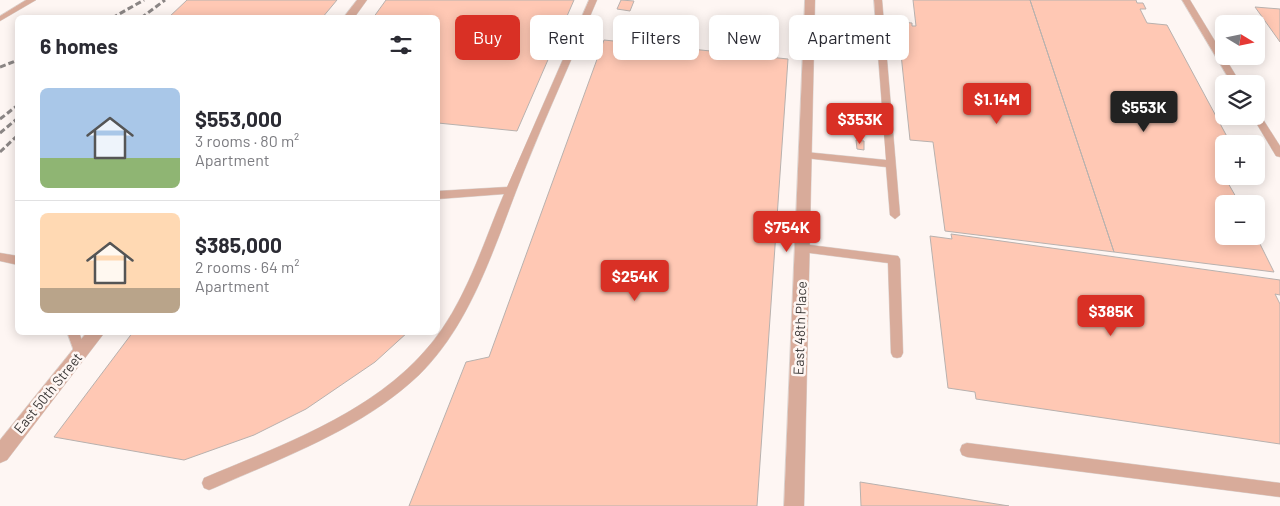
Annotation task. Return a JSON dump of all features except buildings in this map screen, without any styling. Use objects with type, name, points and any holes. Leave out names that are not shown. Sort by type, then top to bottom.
[{"type":"street","points":[[350,15],[362,0]]},
{"type":"street","name":"East 48th Place","points":[[794,506],[810,0]]},
{"type":"street","name":"East 50th Street","points":[[0,454],[95,335]]},
{"type":"lane","points":[[0,19],[32,0]]},
{"type":"lane","points":[[209,483],[331,428],[369,406],[414,371],[442,339],[466,300],[593,0]]},
{"type":"lane","points":[[878,0],[895,215]]},
{"type":"lane","points":[[1186,0],[1232,75]]},
{"type":"lane","points":[[1262,125],[1280,154]]},
{"type":"lane","points":[[805,155],[891,164]]},
{"type":"lane","points":[[440,195],[511,190]]},
{"type":"lane","points":[[802,248],[894,258],[897,353]]},
{"type":"lane","points":[[0,257],[15,260]]},
{"type":"lane","points":[[74,335],[80,353]]},
{"type":"lane","points":[[967,450],[1280,490]]},
{"type":"railway","points":[[117,15],[144,0]]},
{"type":"railway","points":[[145,15],[165,0]]},
{"type":"railway","points":[[0,67],[15,61]]},
{"type":"railway","points":[[0,119],[15,107]]},
{"type":"railway","points":[[0,133],[15,120]]},
{"type":"railway","points":[[0,152],[15,138]]}]
